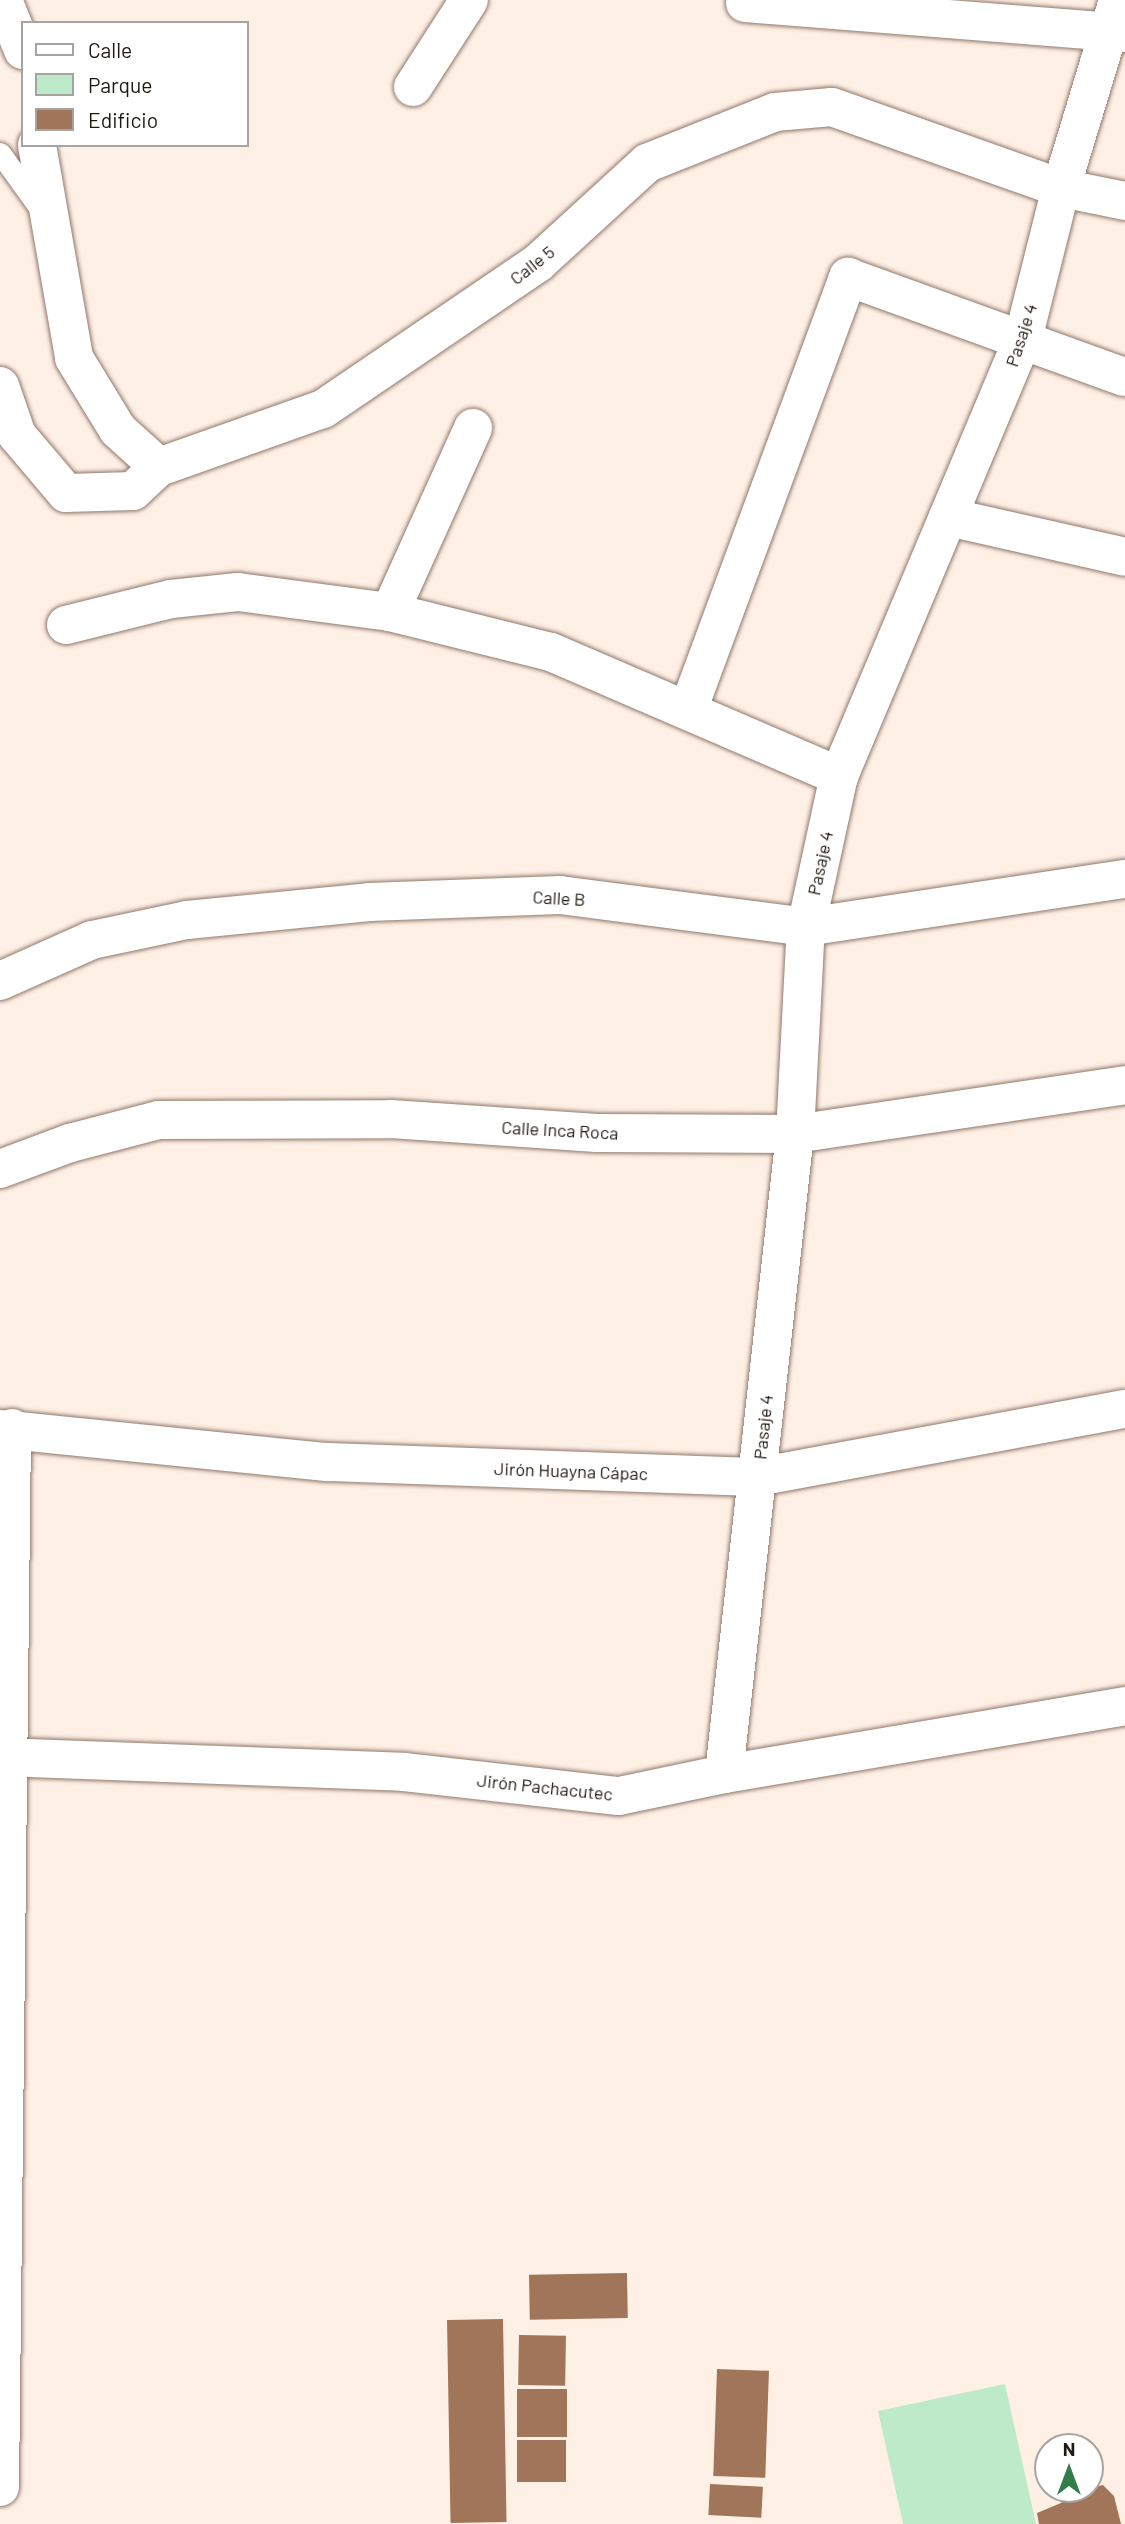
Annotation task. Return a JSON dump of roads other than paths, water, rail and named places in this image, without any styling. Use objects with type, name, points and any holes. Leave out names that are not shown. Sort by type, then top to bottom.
[{"type":"street","points":[[3,0],[21,45]]},
{"type":"street","points":[[413,87],[469,0]]},
{"type":"street","points":[[746,3],[1118,22]]},
{"type":"street","name":"Pasaje 4","points":[[724,1774],[795,1134],[806,927],[839,776],[1023,339],[1061,187],[1118,22]]},
{"type":"street","name":"Calle 5","points":[[0,386],[17,435],[66,493],[133,491],[159,467],[323,409],[538,263],[648,163],[775,112],[832,107],[1061,187],[1125,201]]},
{"type":"street","points":[[37,147],[74,358],[118,430],[159,467]]},
{"type":"street","points":[[688,710],[848,276],[1125,377]]},
{"type":"street","points":[[390,612],[473,428]]},
{"type":"street","points":[[948,517],[1125,556]]},
{"type":"street","points":[[66,625],[171,599],[238,592],[390,612],[551,652],[839,776]]},
{"type":"street","name":"Calle B","points":[[0,981],[92,940],[146,928],[187,920],[369,902],[560,895],[806,927],[1125,879]]},
{"type":"street","name":"Calle Inca Roca","points":[[0,1169],[70,1143],[159,1120],[391,1119],[597,1133],[795,1134],[1125,1085]]},
{"type":"street","name":"Jirón Huayna Cápac","points":[[6,1428],[327,1462],[757,1477],[1125,1409]]},
{"type":"street","points":[[0,2487],[6,1428]]},
{"type":"street","name":"Jirón Pachacutec","points":[[5,1757],[404,1772],[619,1796],[724,1774],[1125,1706]]},
{"type":"lane","points":[[0,153],[48,220]]}]
